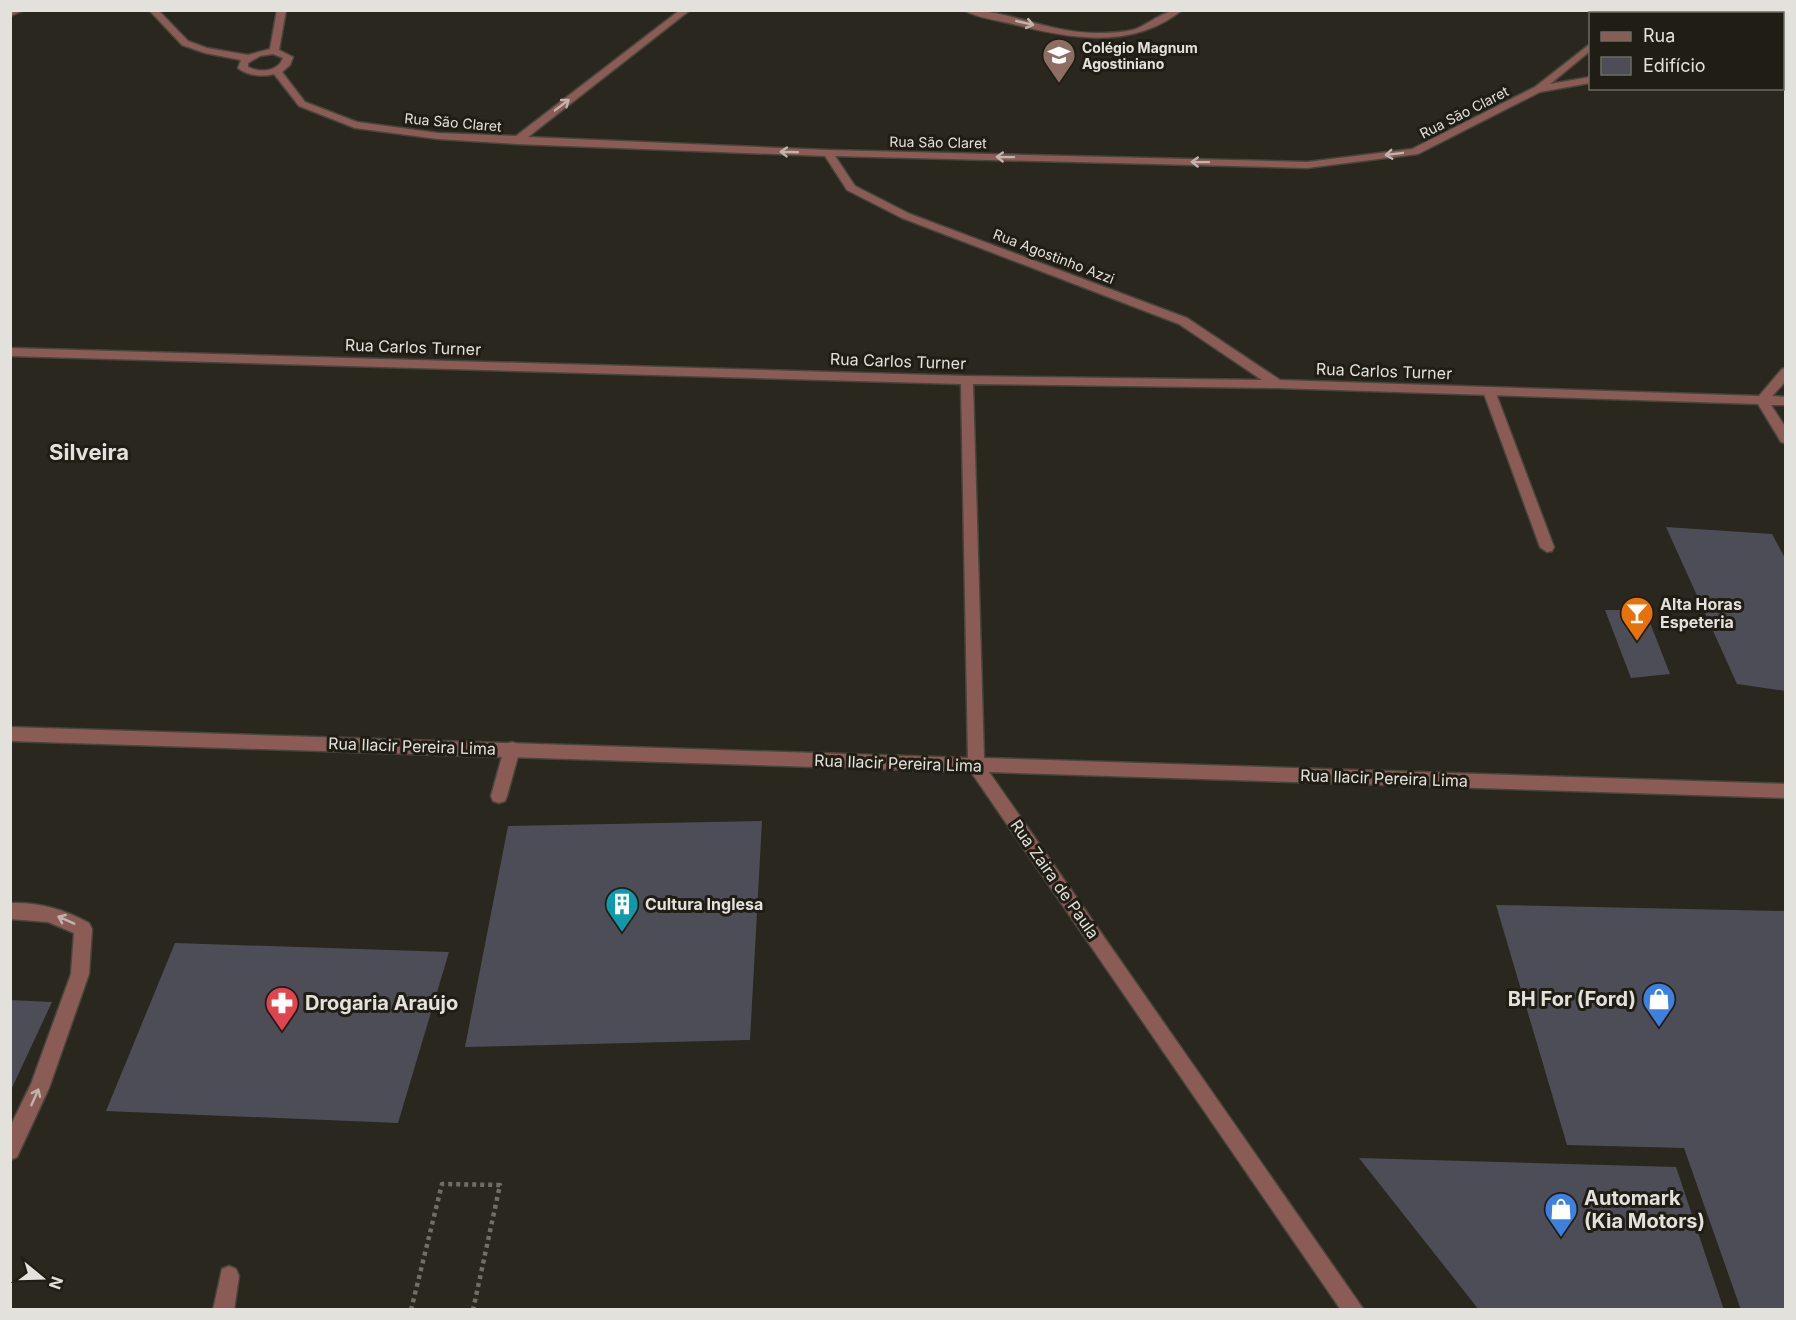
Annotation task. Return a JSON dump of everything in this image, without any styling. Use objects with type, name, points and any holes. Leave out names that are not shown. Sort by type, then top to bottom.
[{"type":"street","points":[[10,14],[20,10]]},
{"type":"street","points":[[153,10],[185,43],[205,50],[247,58],[274,51],[285,54],[288,60],[276,70],[256,73],[246,70],[243,65],[247,58]]},
{"type":"street","points":[[274,51],[282,10]]},
{"type":"street","points":[[516,141],[686,10]]},
{"type":"street","points":[[968,10],[1080,36],[1133,32],[1178,10]]},
{"type":"street","name":"Rua São Claret","points":[[276,70],[302,104],[355,125],[438,136],[828,153],[1307,165],[1414,152],[1538,89],[1589,48]]},
{"type":"street","points":[[1538,89],[1589,80]]},
{"type":"street","name":"Rua Agostinho Azzi","points":[[828,153],[851,188],[906,216],[1183,321],[1276,384]]},
{"type":"street","name":"Rua Carlos Turner","points":[[10,352],[967,380],[1276,384],[1785,401]]},
{"type":"street","points":[[1785,372],[1762,400],[1785,439]]},
{"type":"street","points":[[967,380],[976,766]]},
{"type":"street","points":[[1489,391],[1547,547]]},
{"type":"street","name":"Rua Ilacir Pereira Lima","points":[[10,734],[1785,790]]},
{"type":"street","points":[[499,796],[512,749]]},
{"type":"street","name":"Rua Zaira de Paula","points":[[976,766],[1354,1310]]},
{"type":"street","points":[[10,911],[46,912],[83,929],[80,974],[39,1088],[10,1150]]},
{"type":"street","points":[[223,1310],[229,1276]]},
{"type":"path","points":[[411,1310],[442,1184],[500,1185],[473,1310]]},
{"type":"green space","points":[[1642,10],[1785,11],[1785,59],[1784,12],[1640,12]]},
{"type":"building","points":[[1666,527],[1772,534],[1786,560],[1786,691],[1737,684]]},
{"type":"building","name":"Alta Horas Espeteria","points":[[1605,610],[1645,610],[1670,674],[1631,678]]},
{"type":"building","name":"Cultura Inglesa","points":[[762,821],[750,1040],[465,1047],[508,826]]},
{"type":"building","name":"BH For (Ford)","points":[[1496,905],[1786,911],[1786,1310],[1741,1310],[1684,1148],[1567,1145]]},
{"type":"building","name":"Drogaria Araújo","points":[[175,943],[449,952],[398,1123],[106,1111]]},
{"type":"building","points":[[10,1000],[52,1002],[10,1092]]},
{"type":"building","name":"Automark (Kia Motors)","points":[[1359,1158],[1676,1167],[1724,1310],[1479,1310]]},
{"type":"place","name":"Colégio Magnum Agostiniano","points":[[1059,84]]},
{"type":"place","name":"Alta Horas Espeteria","points":[[1637,642]]},
{"type":"place","name":"Cultura Inglesa","points":[[622,933]]},
{"type":"place","name":"BH For (Ford)","points":[[1659,1028]]},
{"type":"place","name":"Drogaria Araújo","points":[[282,1032]]},
{"type":"place","name":"Automark (Kia Motors)","points":[[1561,1238]]},
{"type":"district","name":"Silveira","points":[[89,452]]}]
